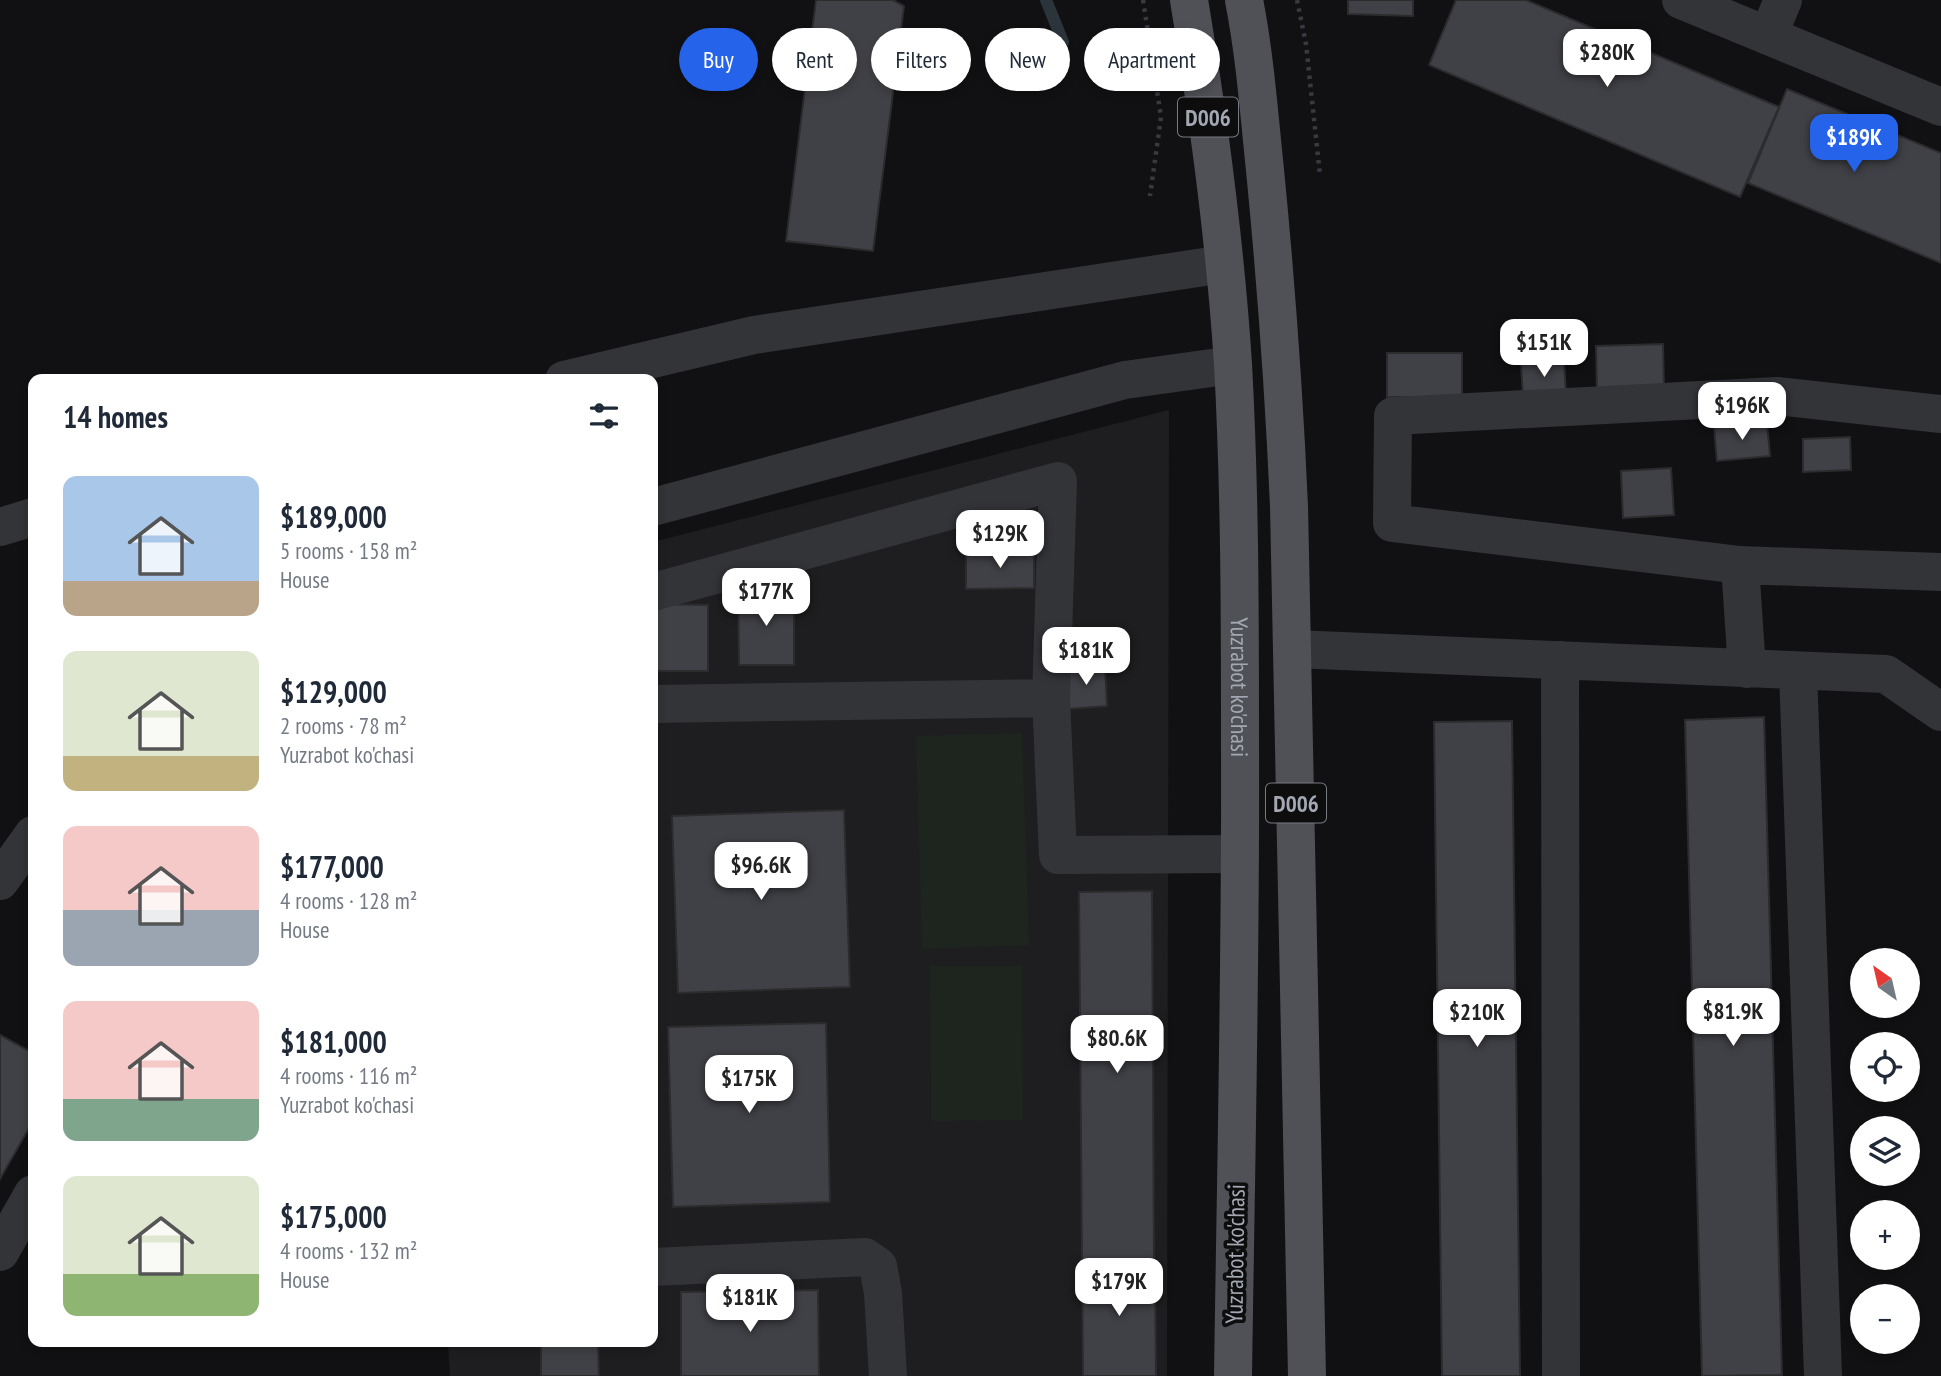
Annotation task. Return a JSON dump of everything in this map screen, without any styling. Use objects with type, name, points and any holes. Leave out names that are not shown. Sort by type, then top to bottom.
[{"type":"main road","name":"Yuzrabot ko'chasi","points":[[1189,0],[1214,161],[1233,365],[1240,640],[1233,1376]]},
{"type":"main road","name":"D006","points":[[1244,0],[1257,90],[1282,363],[1294,649],[1307,1376]]},
{"type":"street","points":[[1681,0],[1941,107]]},
{"type":"street","points":[[1768,36],[1783,0]]},
{"type":"street","points":[[590,374],[754,335],[1224,264]]},
{"type":"street","points":[[658,506],[1125,380],[1233,365]]},
{"type":"street","points":[[1941,414],[1777,396],[1393,416],[1392,523],[1740,565],[1941,572]]},
{"type":"street","points":[[658,591],[1058,481],[1051,698],[1058,855],[1240,854]]},
{"type":"street","points":[[0,527],[28,519]]},
{"type":"street","points":[[1740,565],[1747,668]]},
{"type":"street","points":[[1294,649],[1886,674],[1941,712]]},
{"type":"street","points":[[1560,660],[1561,1376]]},
{"type":"street","points":[[1798,671],[1823,1376]]},
{"type":"street","points":[[658,704],[1051,698]]},
{"type":"street","points":[[0,881],[28,842]]},
{"type":"street","points":[[0,1252],[28,1204]]},
{"type":"street","points":[[658,1267],[865,1257],[878,1266],[883,1293],[888,1376]]},
{"type":"path","points":[[1143,0],[1161,117],[1150,196]]},
{"type":"path","points":[[1297,0],[1306,44],[1320,175]]},
{"type":"shaded area","points":[[1169,410],[1167,1376],[450,1376],[448,1347],[658,1347],[658,541]]},
{"type":"shaded area","points":[[1022,733],[1029,945],[922,949],[916,736]]},
{"type":"shaded area","points":[[930,966],[1022,966],[1023,1120],[931,1121]]},
{"type":"building","points":[[816,0],[893,0],[904,6],[901,28],[871,28],[871,91],[893,91],[873,251],[786,241],[805,91],[857,91],[857,28],[813,28]]},
{"type":"building","points":[[1348,0],[1413,0],[1413,16],[1348,14]]},
{"type":"building","points":[[1456,0],[1526,0],[1779,107],[1740,197],[1429,65]]},
{"type":"building","points":[[1787,89],[1941,153],[1941,263],[1748,183]]},
{"type":"building","points":[[1663,344],[1664,389],[1597,390],[1596,346]]},
{"type":"building","points":[[1387,353],[1462,353],[1462,397],[1387,397]]},
{"type":"building","points":[[1564,361],[1566,394],[1523,397],[1521,364]]},
{"type":"building","points":[[1767,423],[1770,456],[1717,461],[1714,427]]},
{"type":"building","points":[[1850,437],[1851,470],[1803,472],[1803,439]]},
{"type":"building","points":[[1671,468],[1674,515],[1623,518],[1621,471]]},
{"type":"building","points":[[1034,551],[1034,588],[966,589],[966,553]]},
{"type":"building","points":[[794,591],[794,665],[739,665],[738,592]]},
{"type":"building","points":[[658,604],[708,605],[708,671],[658,671]]},
{"type":"building","points":[[1105,666],[1107,706],[1068,709],[1065,668]]},
{"type":"building","points":[[1764,717],[1782,1375],[1702,1376],[1685,720]]},
{"type":"building","points":[[1512,721],[1520,1376],[1442,1376],[1434,722]]},
{"type":"building","points":[[844,810],[850,987],[678,993],[672,816]]},
{"type":"building","points":[[1152,891],[1154,1259],[1082,1260],[1079,892]]},
{"type":"building","points":[[826,1023],[830,1202],[673,1207],[668,1027]]},
{"type":"building","points":[[0,1035],[28,1050],[28,1130],[0,1179]]},
{"type":"building","points":[[1155,1260],[1156,1376],[1083,1376],[1082,1261]]},
{"type":"building","points":[[818,1290],[819,1376],[681,1376],[681,1292]]},
{"type":"building","points":[[541,1347],[598,1347],[599,1376],[541,1376]]},
{"type":"waterway","points":[[1046,0],[1057,28]]}]
